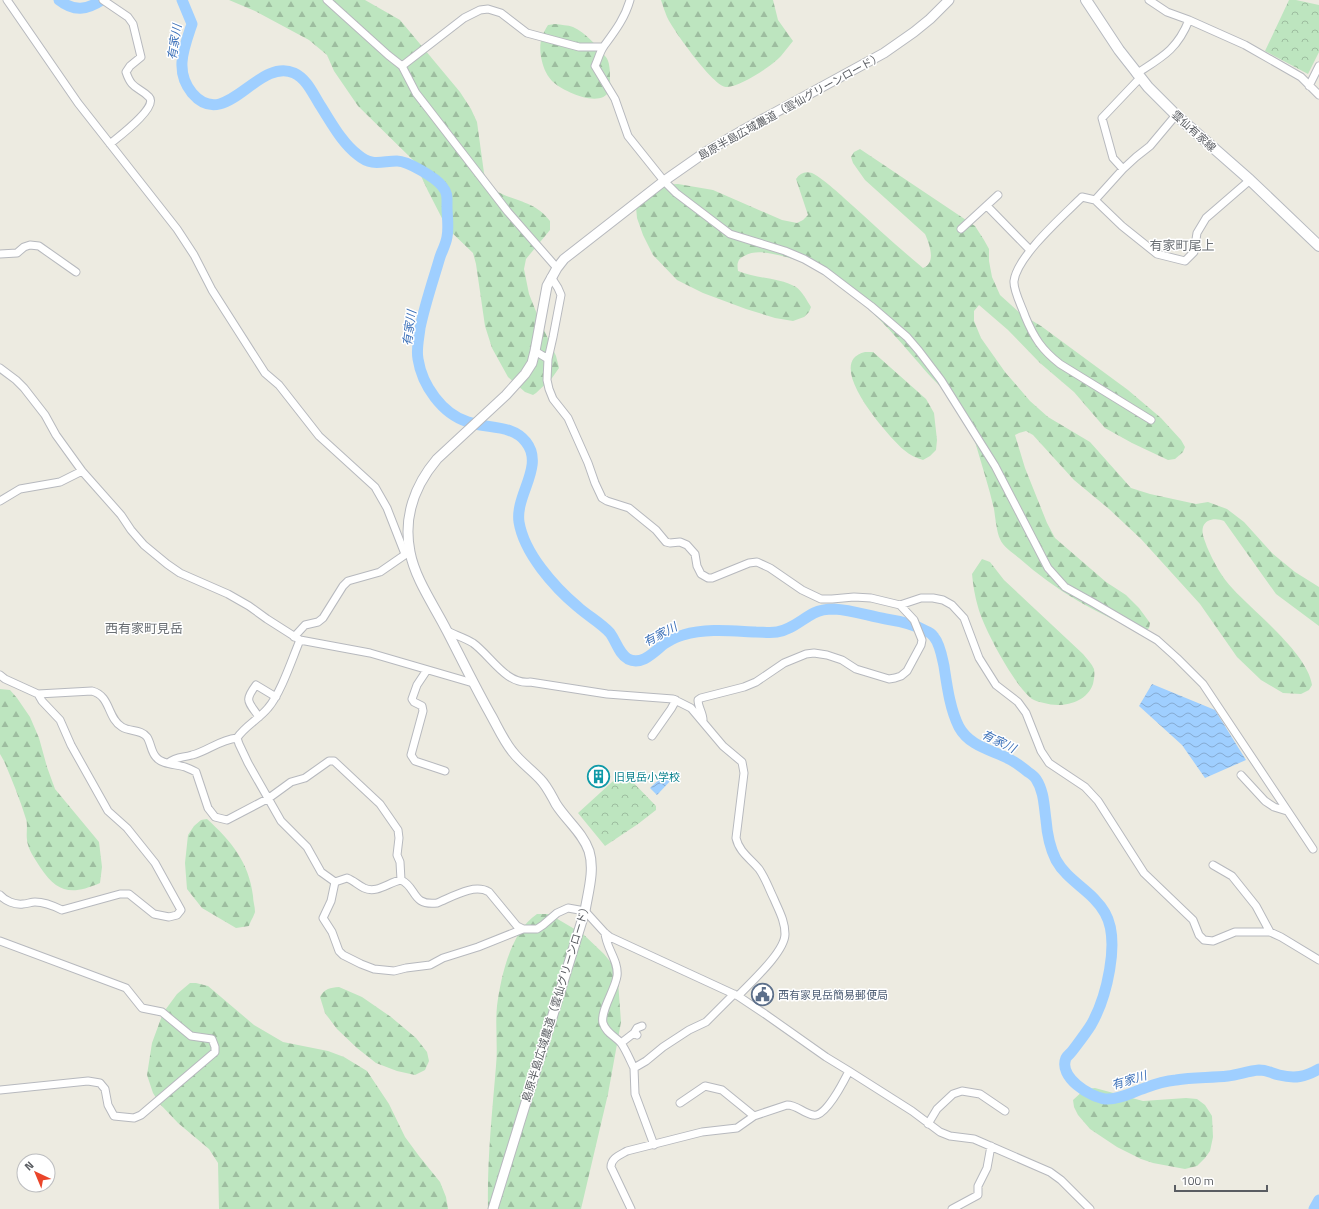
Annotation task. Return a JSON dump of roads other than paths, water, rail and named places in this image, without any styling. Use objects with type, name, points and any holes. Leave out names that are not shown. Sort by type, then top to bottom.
[{"type":"main road","name":"雲仙有家線","points":[[1086,0],[1118,50],[1138,76],[1176,115],[1250,180],[1319,246]]},
{"type":"street","points":[[7,0],[78,103],[177,229],[194,255],[212,290],[265,373],[279,385],[319,436],[375,487],[387,508],[407,553],[380,572],[353,578],[348,581],[343,586],[323,618],[318,622],[305,625],[297,639],[276,696],[268,709],[241,732],[237,738],[238,744],[248,763],[281,821],[307,847],[321,872],[335,882]]},
{"type":"street","points":[[327,0],[402,66],[416,93],[425,105],[508,212],[557,268]]},
{"type":"street","points":[[630,0],[627,10],[615,32],[603,47],[595,66],[615,99],[628,136],[664,181],[676,193],[730,234],[785,251],[804,259],[825,271],[871,306],[906,337],[941,380],[994,466],[1048,568],[1064,587],[1157,640],[1203,684],[1313,849]]},
{"type":"street","name":"島原半島広域農道（雲仙グリーンロード）","points":[[494,1206],[585,911],[592,870],[592,860],[584,840],[556,804],[547,787],[511,751],[473,683],[418,576],[407,553],[408,522],[413,497],[427,470],[436,459],[506,395],[525,374],[532,362],[535,351],[547,286],[557,268],[572,252],[664,181],[704,154],[745,129],[899,44],[930,19],[949,0]]},
{"type":"street","points":[[1149,0],[1167,12],[1189,20],[1245,45],[1300,77],[1319,95]]},
{"type":"street","points":[[105,1],[128,17],[133,24],[141,57],[130,66],[126,72],[129,81],[134,87],[151,100],[150,104],[137,122],[110,144]]},
{"type":"street","points":[[402,66],[464,18],[480,10],[488,9],[501,14],[527,33],[579,47],[603,47]]},
{"type":"street","points":[[1123,169],[1113,158],[1102,118],[1138,76],[1176,45],[1189,20]]},
{"type":"street","points":[[1309,86],[1319,66]]},
{"type":"street","points":[[1095,200],[1123,169],[1150,146],[1176,115]]},
{"type":"street","points":[[1151,420],[1060,364],[1039,345],[1031,330],[1014,283],[1016,272],[1030,250],[1082,197],[1095,200],[1122,226],[1157,254],[1185,261],[1194,252],[1198,233],[1206,218],[1250,180]]},
{"type":"street","points":[[961,229],[998,195]]},
{"type":"street","points":[[987,206],[1030,250]]},
{"type":"street","points":[[0,254],[17,253],[24,247],[30,245],[39,246],[76,272]]},
{"type":"street","points":[[551,277],[561,295],[548,359],[547,380],[549,389],[553,399],[568,418],[602,498],[629,508],[656,530],[666,542],[680,542],[687,545],[695,554],[698,570],[704,577],[712,578],[749,563],[757,562],[770,568],[802,590],[821,599],[854,597],[871,598],[900,605],[920,598],[933,598],[943,600],[952,605],[964,618],[978,658],[996,685],[1018,702],[1026,713],[1041,751],[1049,763],[1085,787],[1098,801],[1144,873],[1193,920],[1199,935],[1204,940],[1213,941],[1235,932],[1270,932],[1319,960]]},
{"type":"street","points":[[535,351],[548,359]]},
{"type":"street","points":[[0,368],[24,388],[45,415],[56,435],[82,471],[121,515],[131,530],[167,564],[180,573],[228,594],[249,606],[297,639],[370,653],[473,683]]},
{"type":"street","points":[[0,501],[20,489],[60,482],[82,471]]},
{"type":"street","points":[[703,720],[698,702],[701,698],[744,687],[756,682],[784,663],[806,654],[814,653],[827,655],[842,660],[856,669],[889,679],[895,678],[907,671],[921,645],[922,640],[917,625],[900,605]]},
{"type":"street","points":[[447,631],[471,642],[506,674],[520,682],[530,682],[608,694],[676,700],[691,708],[724,746],[742,762],[744,767],[736,838],[739,848],[758,868],[767,881],[784,922],[784,941],[779,951],[758,975],[706,1022],[689,1030],[634,1068]]},
{"type":"street","points":[[427,670],[416,685],[412,699],[414,702],[422,706],[423,711],[411,755],[415,761],[445,771]]},
{"type":"street","points":[[0,675],[5,679],[38,694],[92,691],[100,693],[113,717],[122,727],[143,733],[150,742],[155,757],[196,772],[208,808],[215,817],[227,820],[269,798],[291,782],[305,778],[329,761],[334,761],[380,804],[398,830],[399,838],[397,855],[400,862],[401,880]]},
{"type":"street","points":[[259,717],[248,702],[248,695],[256,685],[276,696]]},
{"type":"street","points":[[0,895],[4,900],[22,905],[35,902],[46,903],[62,910],[120,894],[129,894],[154,914],[169,917],[177,915],[181,910],[155,863],[127,828],[108,811],[71,745],[60,720],[42,701],[38,694]]},
{"type":"street","points":[[652,736],[676,700]]},
{"type":"street","points":[[168,763],[174,758],[192,755],[226,739],[237,738]]},
{"type":"street","points":[[1241,775],[1265,800],[1274,807],[1287,811]]},
{"type":"street","points":[[1213,864],[1232,876],[1256,906],[1270,932]]},
{"type":"street","points":[[335,882],[347,878],[371,890],[378,889],[401,880],[409,885],[414,896],[419,900],[432,904],[473,889],[484,889],[489,892],[522,929]]},
{"type":"street","points":[[335,882],[331,901],[323,915],[324,920],[332,932],[339,951],[343,955],[374,969],[394,971],[430,965],[443,958],[478,947],[522,929],[537,929],[562,910],[568,908],[585,911],[610,937],[736,995],[826,1058],[912,1111],[940,1132],[950,1136],[974,1139],[1056,1176],[1090,1209]]},
{"type":"street","points":[[605,933],[607,944],[616,963],[617,975],[614,988],[603,1014],[602,1021],[604,1027],[610,1035],[621,1043],[634,1068],[635,1094],[654,1145]]},
{"type":"street","points":[[0,940],[126,988],[142,1008],[162,1012],[191,1036],[212,1039],[216,1047],[215,1052],[141,1115],[134,1118],[114,1116],[108,1105],[105,1089],[100,1083],[88,1080],[0,1090]]},
{"type":"street","points":[[621,1043],[636,1034],[637,1028],[642,1026]]},
{"type":"street","points":[[631,1209],[610,1167],[612,1161],[627,1151],[702,1132],[737,1128],[754,1116],[786,1105],[791,1105],[813,1116],[818,1116],[822,1114],[835,1096],[849,1071]]},
{"type":"street","points":[[680,1103],[705,1086],[722,1090],[754,1116]]},
{"type":"street","points":[[928,1124],[938,1109],[953,1094],[962,1091],[980,1094],[1005,1111]]},
{"type":"street","points":[[952,1209],[978,1196],[978,1186],[987,1168],[992,1146]]},
{"type":"water","points":[[1152,684],[1215,710],[1246,760],[1205,778],[1182,745],[1139,706]]},
{"type":"water","points":[[667,772],[673,778],[657,795],[650,788]]},
{"type":"waterway","name":"有家川","points":[[59,0],[75,8],[86,8],[102,0]]},
{"type":"waterway","name":"有家川","points":[[182,0],[192,24],[182,59],[183,76],[192,93],[205,103],[217,104],[229,100],[267,75],[280,71],[294,73],[306,83],[347,145],[363,159],[373,162],[397,161],[408,164],[428,175],[439,183],[444,189],[447,198],[447,237],[424,310],[420,328],[417,351],[420,369],[435,397],[450,412],[468,422],[514,432],[526,442],[531,451],[532,461],[531,471],[521,501],[519,522],[527,546],[541,569],[559,590],[610,633],[625,657],[633,661],[638,661],[648,657],[664,644],[673,639],[701,631],[782,631],[792,627],[814,613],[829,609],[847,611],[906,623],[917,626],[933,636],[938,643],[951,705],[959,727],[964,734],[976,744],[1011,760],[1035,778],[1039,784],[1042,794],[1048,835],[1056,860],[1061,868],[1100,905],[1110,925],[1112,954],[1110,970],[1102,1000],[1091,1025],[1066,1058],[1065,1065],[1067,1072],[1077,1085],[1091,1094],[1105,1099],[1110,1099],[1172,1080],[1228,1076],[1259,1070],[1295,1077],[1309,1074],[1319,1069]]},
{"type":"waterway","name":"有家川","points":[[1314,1209],[1319,1200]]},
{"type":"place","name":"旧見岳小学校","points":[[599,777]]},
{"type":"place","name":"西有家見岳簡易郵便局","points":[[763,995]]},
{"type":"district","name":"有家町尾上","points":[[1182,245]]},
{"type":"district","name":"西有家町見岳","points":[[144,628]]}]
